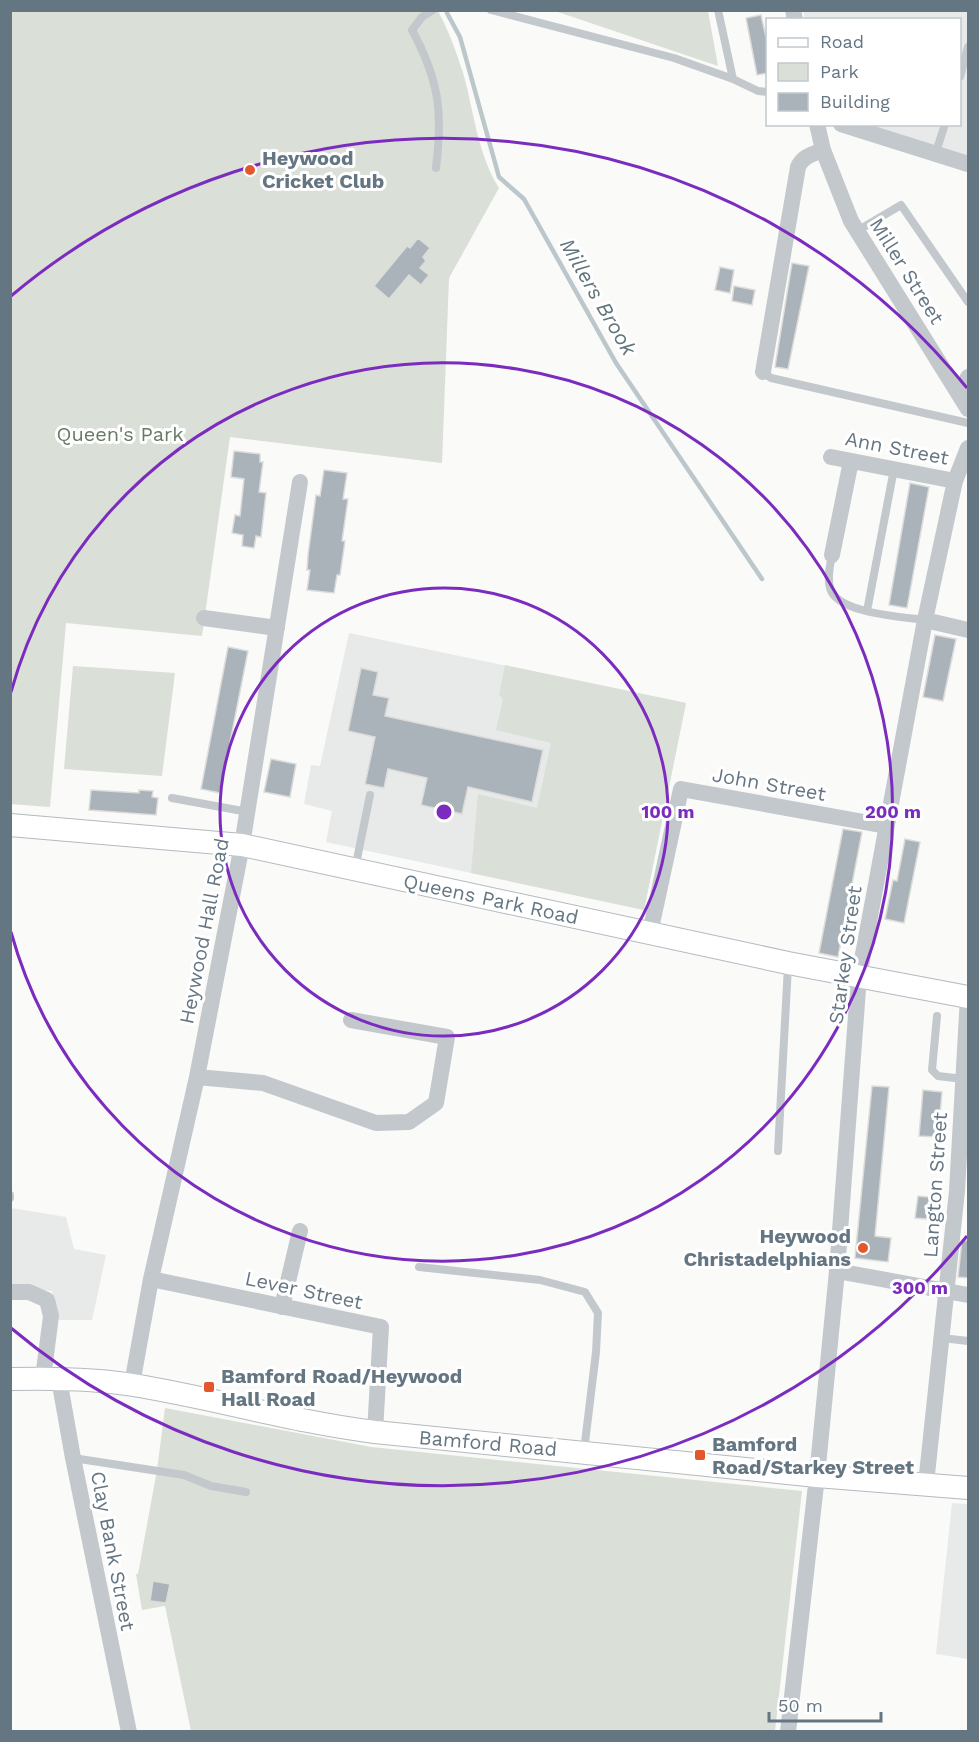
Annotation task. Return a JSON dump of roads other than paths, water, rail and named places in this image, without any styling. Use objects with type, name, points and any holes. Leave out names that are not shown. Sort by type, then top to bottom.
[{"type":"street","name":"Miller Street","points":[[817,126],[823,150],[851,221],[964,402]]},
{"type":"street","points":[[848,126],[969,164]]},
{"type":"street","points":[[763,372],[798,167],[801,160],[823,150]]},
{"type":"street","points":[[964,402],[969,377]]},
{"type":"street","name":"Starkey Street","points":[[788,1731],[817,1476],[837,1271],[860,976],[925,620],[955,481],[969,448]]},
{"type":"street","name":"Ann Street","points":[[831,457],[955,481]]},
{"type":"street","points":[[832,555],[851,461]]},
{"type":"street","name":"Heywood Hall Road","points":[[132,1384],[151,1279],[197,1077],[242,845],[300,482]]},
{"type":"street","points":[[204,618],[277,628]]},
{"type":"street","points":[[925,620],[969,630]]},
{"type":"street","name":"John Street","points":[[650,933],[681,789],[886,826]]},
{"type":"street","name":"Queens Park Road","points":[[10,825],[242,845],[788,963],[968,997]]},
{"type":"street","name":"Langton Street","points":[[926,1484],[947,1291],[963,1192],[963,1079],[968,997]]},
{"type":"street","points":[[197,1077],[264,1083],[376,1123],[409,1122],[436,1103],[447,1037],[351,1020]]},
{"type":"street","points":[[282,1307],[300,1231]]},
{"type":"street","points":[[837,1271],[969,1295]]},
{"type":"street","name":"Lever Street","points":[[151,1279],[381,1327],[375,1432]]},
{"type":"street","name":"Clay Bank Street","points":[[10,1292],[29,1292],[47,1300],[51,1316],[51,1378],[73,1458],[129,1731]]},
{"type":"street","name":"Bamford Road","points":[[10,1379],[51,1378],[132,1384],[338,1427],[375,1432],[817,1476],[969,1488]]},
{"type":"lane","points":[[433,10],[422,17],[412,30],[426,57],[436,86],[440,122],[436,168]]},
{"type":"lane","points":[[491,10],[674,58],[733,79],[758,91],[766,92]]},
{"type":"lane","points":[[718,10],[733,79]]},
{"type":"lane","points":[[961,74],[969,47]]},
{"type":"lane","points":[[936,153],[944,126]]},
{"type":"lane","points":[[857,231],[901,205],[969,302]]},
{"type":"lane","points":[[763,372],[771,378],[969,423]]},
{"type":"lane","points":[[867,610],[894,469]]},
{"type":"lane","points":[[832,555],[830,590],[841,603],[853,608],[925,620]]},
{"type":"lane","points":[[355,869],[370,795]]},
{"type":"lane","points":[[172,798],[248,812]]},
{"type":"lane","points":[[778,1151],[788,963]]},
{"type":"lane","points":[[937,1016],[932,1070],[938,1076],[963,1079]]},
{"type":"lane","points":[[419,1267],[540,1280],[585,1292],[598,1313],[596,1352],[584,1452]]},
{"type":"lane","points":[[942,1338],[969,1341]]},
{"type":"lane","points":[[73,1458],[184,1475],[211,1486],[246,1492]]},
{"type":"waterway","name":"Millers Brook","points":[[447,13],[460,37],[499,177],[524,199],[616,363],[762,579]]},
{"type":"place","name":"Heywood Cricket Club","points":[[250,170]]},
{"type":"place","name":"Heywood Christadelphians","points":[[863,1248]]},
{"type":"place","name":"Bamford Road/Heywood Hall Road","points":[[209,1387]]},
{"type":"place","name":"Bamford Road/Starkey Street","points":[[700,1455]]},
{"type":"park label","name":"Queen's Park","points":[[120,434]]}]
